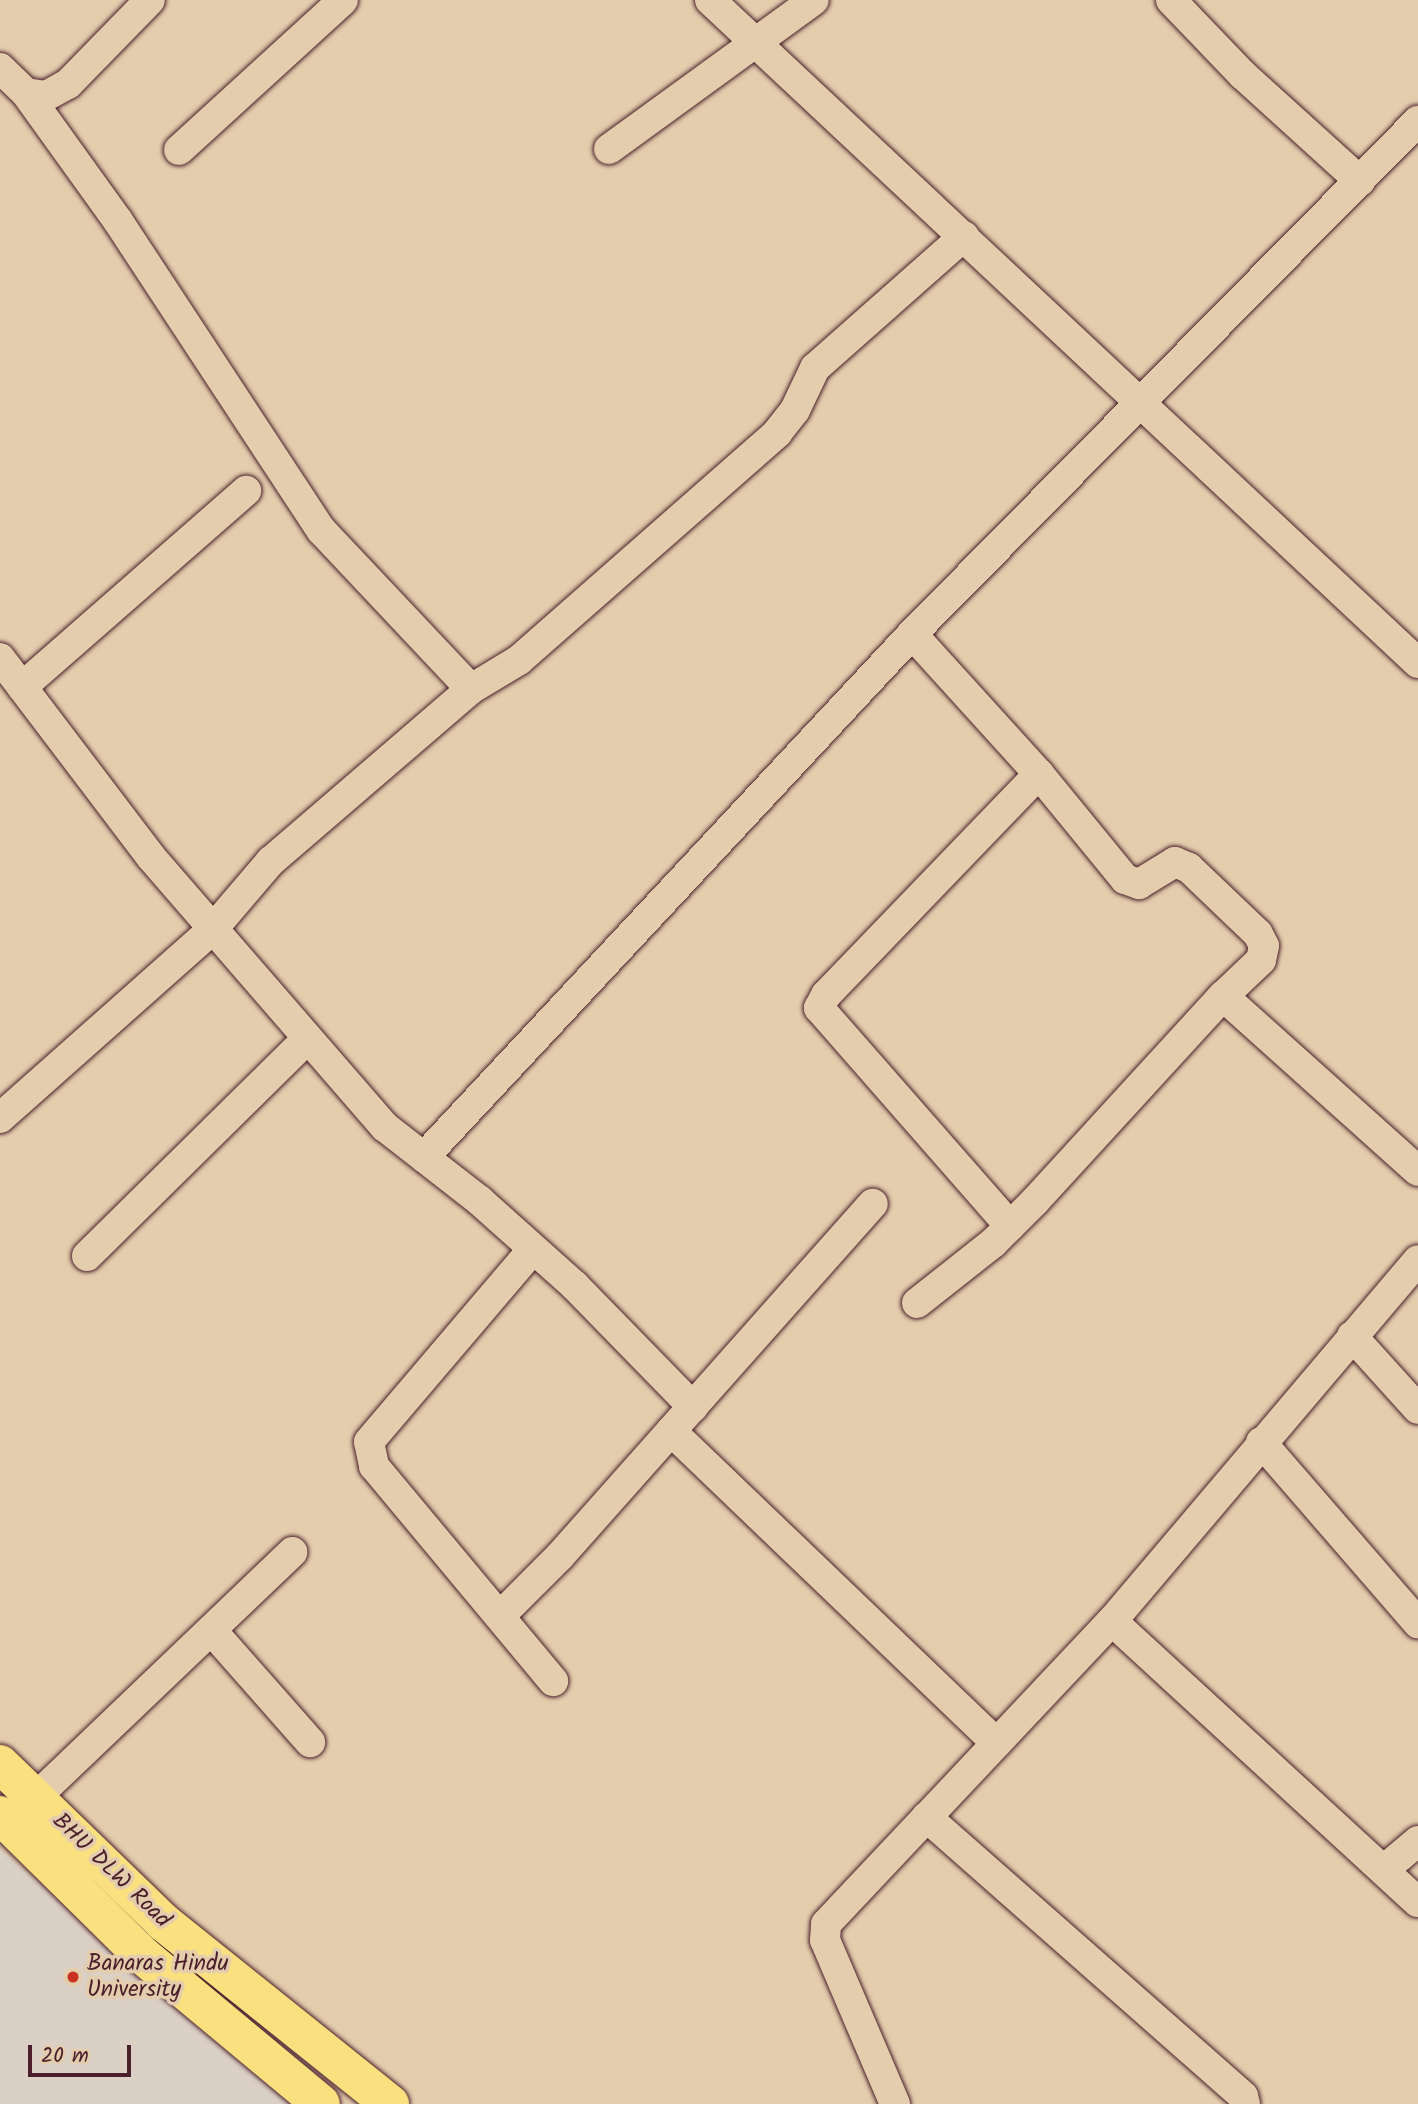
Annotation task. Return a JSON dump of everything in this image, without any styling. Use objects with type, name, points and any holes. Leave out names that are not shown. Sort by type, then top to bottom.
[{"type":"main road","name":"BHU DLW Road","points":[[0,1764],[163,1922],[390,2104]]},
{"type":"main road","name":"BHU DLW Road","points":[[0,1815],[141,1954],[321,2104]]},
{"type":"street","points":[[26,93],[46,96],[68,84],[150,0]]},
{"type":"street","points":[[179,149],[344,0]]},
{"type":"street","points":[[710,0],[1418,663]]},
{"type":"street","points":[[610,149],[757,45],[814,0]]},
{"type":"street","points":[[1171,0],[1243,75],[1360,181]]},
{"type":"street","points":[[0,68],[26,93],[118,221],[322,531],[471,689]]},
{"type":"street","points":[[424,1157],[912,634],[1139,400],[1418,121]]},
{"type":"street","points":[[0,1118],[212,930],[271,861],[471,689],[519,660],[777,433],[795,410],[815,368],[964,236]]},
{"type":"street","points":[[246,491],[8,673],[212,930],[385,1127],[533,1249],[693,1407]]},
{"type":"street","points":[[912,634],[1039,774],[1125,878],[1139,884],[1175,862],[1189,868],[1258,934],[1264,946],[1261,960],[1223,996],[1010,1226],[917,1303]]},
{"type":"street","points":[[1010,1226],[820,1008],[826,995],[1039,774]]},
{"type":"street","points":[[1223,996],[1418,1171]]},
{"type":"street","points":[[87,1256],[306,1040]]},
{"type":"street","points":[[500,1616],[693,1407],[873,1204]]},
{"type":"street","points":[[533,1249],[379,1425],[369,1442],[373,1466],[432,1541],[500,1616],[553,1681]]},
{"type":"street","points":[[895,2104],[825,1940],[826,1924],[1112,1621],[1418,1260]]},
{"type":"street","points":[[1352,1336],[1418,1409]]},
{"type":"street","points":[[671,1431],[996,1743]]},
{"type":"street","points":[[1261,1442],[1418,1623]]},
{"type":"street","points":[[36,1798],[213,1632],[292,1552]]},
{"type":"street","points":[[1112,1621],[1386,1868],[1418,1902]]},
{"type":"street","points":[[213,1632],[310,1742]]},
{"type":"street","points":[[927,1817],[1248,2101]]},
{"type":"street","points":[[1386,1868],[1418,1841]]},
{"type":"shaded area","name":"Banaras Hindu University","points":[[0,1849],[292,2104],[0,2104]]},
{"type":"place","name":"Banaras Hindu University","points":[[73,1977]]}]
